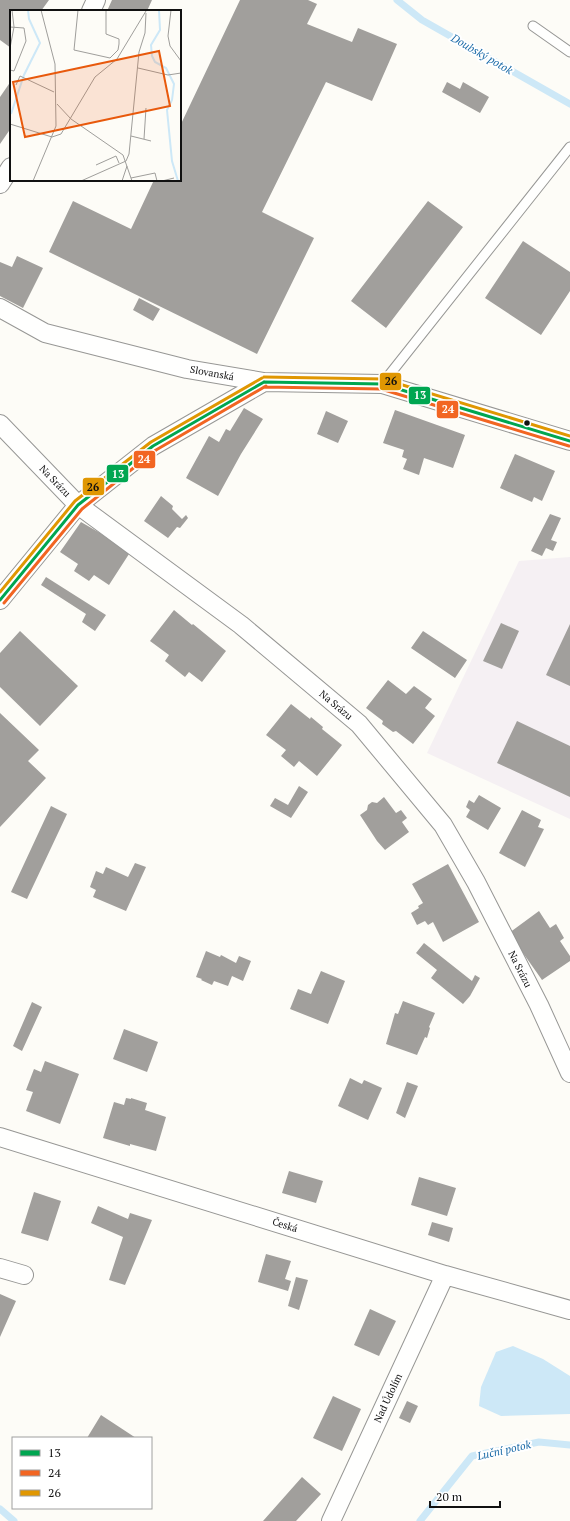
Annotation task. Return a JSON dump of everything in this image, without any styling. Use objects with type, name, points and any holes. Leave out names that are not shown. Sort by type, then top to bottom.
[{"type":"street","points":[[91,10],[96,0]]},
{"type":"street","points":[[0,184],[10,169]]},
{"type":"street","name":"Slovanská","points":[[0,308],[45,333],[187,369],[264,382],[382,384],[570,442]]},
{"type":"street","points":[[0,600],[78,505],[154,446],[264,382]]},
{"type":"street","name":"Na Srázu","points":[[0,424],[78,505],[241,625],[359,724],[443,825],[476,882],[539,1005],[570,1073]]},
{"type":"street","name":"Česká","points":[[0,1137],[445,1275],[570,1310]]},
{"type":"street","points":[[0,1268],[24,1275]]},
{"type":"street","name":"Nad Údolím","points":[[331,1521],[445,1275]]},
{"type":"lane","points":[[533,26],[570,52]]},
{"type":"lane","points":[[382,384],[570,147]]},
{"type":"shaded area","points":[[570,557],[570,819],[427,753],[519,561]]},
{"type":"water","points":[[513,1346],[543,1359],[570,1376],[570,1414],[501,1416],[479,1406],[481,1387],[496,1352]]},
{"type":"building","points":[[0,0],[49,0],[42,10],[10,10],[10,47],[0,40]]},
{"type":"building","points":[[112,0],[152,0],[147,10],[107,10]]},
{"type":"building","points":[[240,0],[308,0],[317,4],[307,24],[352,42],[358,28],[397,44],[372,101],[326,82],[262,212],[314,238],[257,354],[49,252],[73,201],[131,229],[154,181],[181,181],[181,124]]},
{"type":"building","points":[[10,82],[10,129],[0,144],[0,97]]},
{"type":"building","points":[[447,82],[460,89],[463,82],[489,97],[480,113],[442,92]]},
{"type":"building","points":[[428,201],[463,227],[386,328],[351,301]]},
{"type":"building","points":[[523,241],[570,272],[570,291],[541,335],[485,298]]},
{"type":"building","points":[[17,256],[43,268],[23,308],[0,296],[0,262],[12,267]]},
{"type":"building","points":[[139,298],[160,309],[153,321],[133,310]]},
{"type":"building","points":[[244,408],[263,419],[241,454],[218,496],[186,478],[209,436],[219,442],[226,429],[230,431]]},
{"type":"building","points":[[395,410],[465,435],[453,468],[424,458],[419,475],[403,469],[407,459],[402,457],[404,450],[383,443]]},
{"type":"building","points":[[326,411],[348,421],[338,443],[317,434]]},
{"type":"building","points":[[515,454],[555,471],[542,501],[534,497],[532,502],[500,488]]},
{"type":"building","points":[[161,496],[173,506],[172,509],[182,519],[186,515],[188,518],[180,528],[177,527],[168,538],[144,521]]},
{"type":"building","points":[[550,514],[561,518],[551,540],[557,542],[553,551],[546,548],[542,556],[531,551]]},
{"type":"building","points":[[81,522],[100,533],[129,554],[109,585],[94,575],[89,581],[74,571],[78,564],[60,552]]},
{"type":"building","points":[[46,577],[106,615],[95,631],[82,622],[86,614],[41,585]]},
{"type":"building","points":[[174,610],[226,651],[202,682],[189,672],[185,677],[165,661],[169,655],[150,641]]},
{"type":"building","points":[[501,623],[519,631],[502,669],[483,661]]},
{"type":"building","points":[[570,624],[570,686],[546,675]]},
{"type":"building","points":[[20,631],[78,686],[40,726],[0,687],[0,653]]},
{"type":"building","points":[[423,631],[467,660],[455,678],[411,648]]},
{"type":"building","points":[[388,680],[406,694],[414,686],[432,699],[425,708],[435,716],[413,744],[396,731],[393,732],[382,724],[383,721],[366,708]]},
{"type":"building","points":[[291,704],[310,719],[311,717],[323,727],[322,729],[342,745],[317,776],[299,761],[294,767],[281,756],[286,750],[266,735]]},
{"type":"building","points":[[0,713],[39,750],[28,761],[46,778],[0,827]]},
{"type":"building","points":[[517,721],[570,746],[570,797],[497,763]]},
{"type":"building","points":[[299,786],[308,792],[291,818],[270,806],[275,798],[288,805]]},
{"type":"building","points":[[479,795],[501,808],[488,830],[466,817],[470,810],[466,807],[469,800],[474,803]]},
{"type":"building","points":[[384,797],[396,813],[401,810],[407,818],[402,822],[409,832],[385,850],[377,841],[360,815],[367,810],[368,805],[372,802],[377,803]]},
{"type":"building","points":[[51,806],[67,814],[27,899],[11,892]]},
{"type":"building","points":[[522,810],[541,820],[538,827],[544,829],[525,867],[499,853]]},
{"type":"building","points":[[135,863],[146,867],[126,911],[93,897],[96,890],[90,887],[96,871],[103,874],[106,867],[128,877]]},
{"type":"building","points":[[448,864],[479,922],[443,942],[433,922],[428,925],[425,921],[417,925],[411,913],[419,908],[418,906],[423,903],[412,884]]},
{"type":"building","points":[[539,911],[550,928],[556,924],[564,938],[560,941],[570,956],[570,961],[542,980],[509,933]]},
{"type":"building","points":[[424,943],[472,981],[475,975],[480,978],[470,996],[463,1004],[431,978],[437,970],[416,953]]},
{"type":"building","points":[[206,951],[220,957],[221,955],[236,963],[239,956],[251,961],[243,981],[232,976],[228,986],[214,981],[212,985],[196,977]]},
{"type":"building","points":[[321,971],[345,981],[328,1024],[290,1009],[298,989],[311,994]]},
{"type":"building","points":[[403,1001],[435,1013],[429,1027],[427,1038],[425,1037],[417,1055],[386,1044],[395,1013],[398,1014]]},
{"type":"building","points":[[32,1002],[42,1007],[22,1051],[13,1046]]},
{"type":"building","points":[[124,1029],[158,1042],[147,1072],[113,1059]]},
{"type":"building","points":[[45,1061],[79,1074],[60,1124],[26,1111],[33,1092],[26,1090],[34,1069],[41,1072]]},
{"type":"building","points":[[350,1078],[362,1084],[364,1080],[382,1088],[368,1120],[338,1106]]},
{"type":"building","points":[[407,1082],[418,1086],[405,1118],[396,1113]]},
{"type":"building","points":[[126,1098],[147,1103],[145,1110],[166,1117],[156,1151],[130,1144],[130,1146],[103,1138],[114,1102],[124,1105]]},
{"type":"building","points":[[289,1171],[323,1181],[316,1203],[282,1193]]},
{"type":"building","points":[[419,1177],[456,1188],[447,1216],[411,1205]]},
{"type":"building","points":[[34,1192],[61,1201],[48,1241],[21,1233]]},
{"type":"building","points":[[98,1206],[128,1219],[130,1213],[152,1220],[125,1285],[109,1280],[123,1237],[91,1223]]},
{"type":"building","points":[[432,1222],[453,1228],[449,1242],[428,1235]]},
{"type":"building","points":[[266,1254],[291,1261],[285,1279],[291,1281],[288,1291],[258,1282]]},
{"type":"building","points":[[296,1277],[308,1280],[299,1310],[288,1306]]},
{"type":"building","points":[[0,1294],[16,1301],[0,1337]]},
{"type":"building","points":[[370,1309],[396,1321],[379,1356],[354,1345]]},
{"type":"building","points":[[333,1396],[361,1409],[342,1451],[313,1438]]},
{"type":"building","points":[[407,1401],[418,1406],[410,1423],[399,1418]]},
{"type":"building","points":[[101,1415],[134,1437],[88,1437]]},
{"type":"building","points":[[302,1477],[321,1494],[296,1521],[263,1521]]},
{"type":"waterway","name":"Doubský potok","points":[[397,0],[422,20],[570,104]]},
{"type":"waterway","name":"Luční potok","points":[[420,1521],[472,1456],[539,1442],[570,1445]]},
{"type":"waterway","name":"Luční potok","points":[[0,1509],[14,1521]]},
{"type":"transit line","name":"26","points":[[264,377],[383,379],[570,436]]},
{"type":"transit line","name":"26","points":[[0,592],[75,501],[151,442],[262,378]]},
{"type":"transit line","name":"13","points":[[264,382],[382,384],[570,441]]},
{"type":"transit line","name":"13","points":[[0,600],[78,505],[153,446],[264,382]]},
{"type":"transit line","name":"24","points":[[4,603],[82,509],[156,450],[266,386]]},
{"type":"transit line","name":"24","points":[[264,387],[381,389],[569,446]]}]
